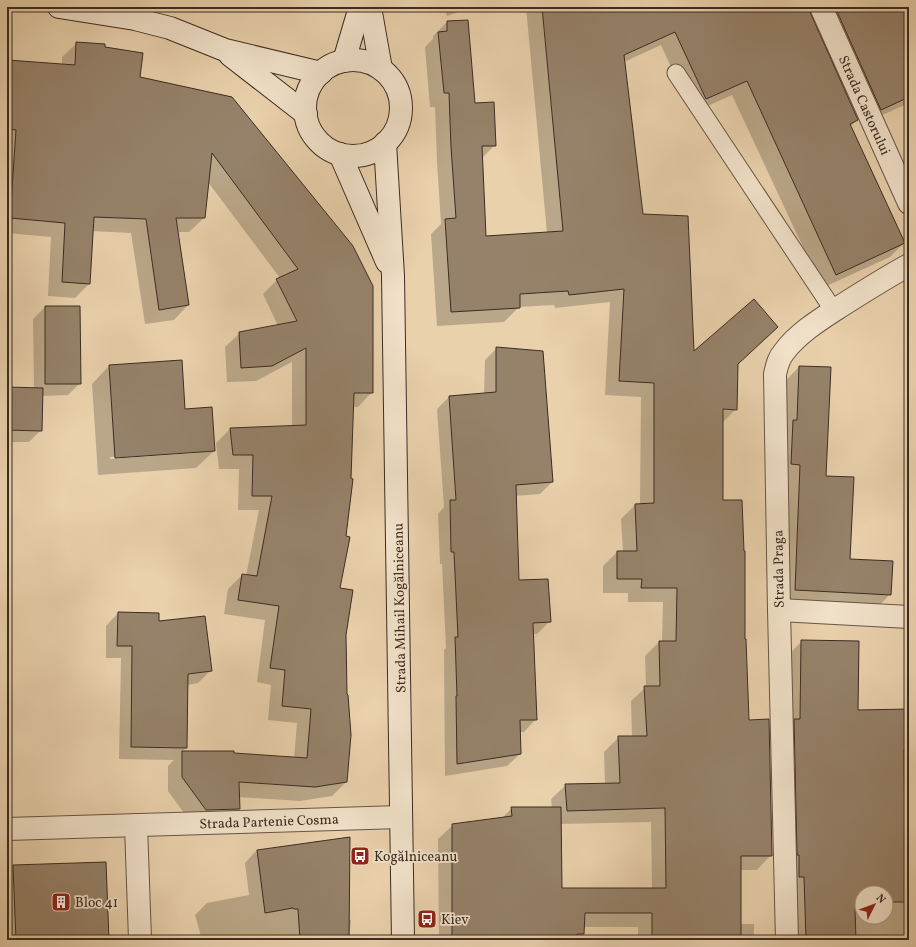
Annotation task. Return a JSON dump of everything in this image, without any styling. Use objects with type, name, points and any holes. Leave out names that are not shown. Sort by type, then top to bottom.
[{"type":"street","points":[[59,7],[135,19],[170,28],[225,50],[320,73]]},
{"type":"street","points":[[344,61],[360,7]]},
{"type":"street","points":[[370,7],[382,69]]},
{"type":"street","name":"Strada Castorului","points":[[821,7],[909,203]]},
{"type":"street","points":[[225,50],[306,114]]},
{"type":"street","points":[[344,61],[363,61],[382,69],[391,79],[398,91],[401,105],[400,119],[395,132],[385,143],[372,152],[356,156],[340,154],[327,148],[317,139],[310,128],[306,114],[308,92],[313,82],[320,73],[331,65],[344,61]]},
{"type":"street","name":"Strada Mihail Kogălniceanu","points":[[385,143],[394,276],[403,940]]},
{"type":"street","name":"Strada Mihail Kogălniceanu","points":[[340,154],[394,276]]},
{"type":"street","name":"Strada Praga","points":[[787,940],[778,610],[776,368],[783,352],[810,328],[889,276],[909,265]]},
{"type":"street","points":[[778,610],[909,617]]},
{"type":"street","name":"Strada Partenie Cosma","points":[[7,829],[401,817]]},
{"type":"street","points":[[136,825],[140,940]]},
{"type":"lane","points":[[676,73],[834,311]]},
{"type":"building","points":[[542,7],[809,7],[858,120],[850,124],[905,243],[836,275],[747,81],[706,99],[675,32],[624,55],[643,214],[688,216],[694,351],[754,299],[778,327],[738,364],[737,410],[723,409],[723,500],[742,500],[745,551],[745,639],[749,720],[769,719],[772,856],[741,856],[741,940],[652,940],[652,913],[585,913],[584,934],[577,934],[577,940],[452,940],[452,824],[512,816],[511,807],[561,807],[562,888],[666,888],[665,808],[567,811],[565,784],[620,783],[618,736],[647,736],[644,686],[660,686],[659,641],[676,641],[677,588],[641,588],[642,579],[617,579],[617,551],[637,551],[635,504],[654,503],[654,383],[619,381],[624,289],[569,295],[568,291],[520,294],[520,308],[451,312],[445,219],[456,218],[449,93],[444,93],[438,32],[447,31],[447,21],[468,20],[475,103],[494,102],[496,146],[482,146],[486,236],[563,231]]},
{"type":"building","points":[[835,7],[909,7],[909,97],[881,110]]},
{"type":"building","points":[[76,42],[105,44],[105,47],[143,53],[140,77],[232,97],[353,246],[373,286],[373,393],[354,393],[351,478],[353,479],[346,536],[350,537],[340,588],[353,590],[346,635],[347,694],[351,735],[347,782],[315,787],[239,782],[240,809],[206,810],[182,777],[182,751],[234,751],[234,753],[307,758],[311,709],[282,706],[285,670],[270,668],[279,606],[238,600],[242,574],[257,576],[272,496],[252,496],[253,455],[233,455],[230,428],[306,425],[306,348],[272,366],[241,368],[239,332],[297,321],[276,279],[298,269],[212,153],[205,218],[176,218],[189,305],[159,310],[146,219],[94,217],[90,284],[62,282],[65,223],[10,218],[16,130],[7,129],[8,60],[75,65]]},
{"type":"building","points":[[45,306],[80,306],[81,384],[45,384]]},
{"type":"building","points":[[496,347],[543,351],[553,482],[516,485],[519,580],[548,579],[551,622],[533,623],[537,720],[520,720],[521,754],[457,764],[455,637],[458,637],[454,552],[451,552],[450,500],[456,500],[449,396],[496,392]]},
{"type":"building","points":[[182,360],[185,409],[212,407],[215,451],[115,458],[109,365]]},
{"type":"building","points":[[799,366],[831,367],[826,476],[854,477],[850,559],[893,561],[891,595],[795,590],[800,465],[791,464],[793,420],[797,420]]},
{"type":"building","points":[[7,387],[43,388],[42,431],[7,430]]},
{"type":"building","points":[[118,612],[159,613],[159,621],[205,616],[212,671],[188,674],[187,748],[131,747],[132,646],[117,646]]},
{"type":"building","points":[[801,640],[859,641],[858,710],[909,709],[909,750],[904,750],[905,831],[909,831],[909,857],[905,857],[905,902],[894,902],[894,885],[854,885],[854,925],[856,925],[856,940],[806,940],[804,877],[799,877],[799,855],[797,855],[794,719],[800,719]]},
{"type":"building","points":[[350,837],[349,940],[300,940],[298,909],[293,908],[265,913],[257,850]]},
{"type":"building","name":"Bloc 41","points":[[106,862],[109,940],[16,940],[13,865]]},
{"type":"place","name":"Kogălniceanu","points":[[360,856]]},
{"type":"place","name":"Bloc 41","points":[[61,902]]},
{"type":"place","name":"Kiev","points":[[427,919]]}]
